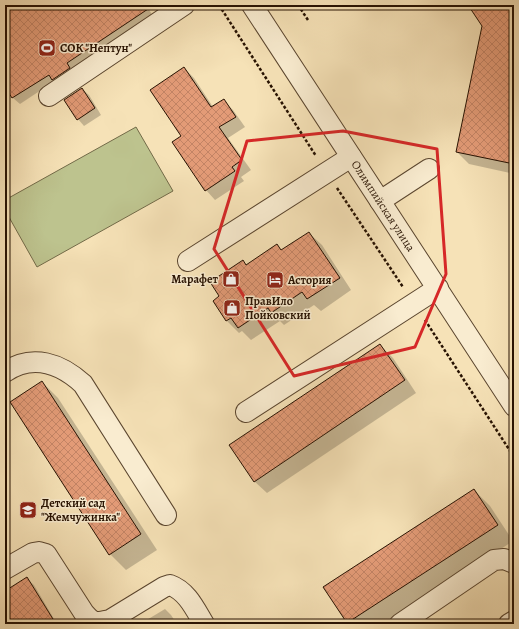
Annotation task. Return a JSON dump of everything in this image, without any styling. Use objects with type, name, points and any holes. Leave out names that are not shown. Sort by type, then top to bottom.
[{"type":"street","points":[[49,96],[184,5]]},
{"type":"street","name":"Олимпийская улица","points":[[252,5],[514,406]]},
{"type":"street","points":[[188,261],[351,157]]},
{"type":"street","points":[[380,201],[429,169]]},
{"type":"street","points":[[246,412],[438,288]]},
{"type":"street","points":[[5,372],[22,364],[36,362],[61,368],[73,375],[83,384],[166,515]]},
{"type":"street","points":[[5,569],[33,553],[39,552],[46,554],[84,613],[92,621],[99,622],[110,620],[170,584],[185,594],[204,624]]},
{"type":"street","points":[[400,624],[494,560],[504,559],[514,563]]},
{"type":"street","points":[[509,624],[514,621]]},
{"type":"path","points":[[218,5],[514,457]]},
{"type":"path","points":[[298,5],[308,20]]},
{"type":"highlighted area","points":[[343,131],[437,149],[446,274],[415,347],[294,376],[214,249],[247,141]]},
{"type":"green space","points":[[136,127],[173,191],[37,267],[5,210],[5,200]]},
{"type":"building","name":"СОК \"Нептун\"","points":[[5,5],[154,5],[67,63],[70,68],[52,80],[49,75],[12,98],[5,87]]},
{"type":"building","points":[[468,5],[514,5],[514,164],[456,152],[482,26]]},
{"type":"building","points":[[184,67],[211,107],[224,99],[236,117],[219,127],[242,160],[232,167],[235,171],[205,191],[172,142],[181,136],[150,90]]},
{"type":"building","points":[[82,88],[95,108],[77,120],[64,100]]},
{"type":"building","name":"Астория","points":[[309,232],[340,278],[307,299],[302,292],[271,313],[268,308],[238,328],[231,318],[226,321],[213,301],[219,296],[210,282],[243,260],[246,265],[277,244],[281,250]]},
{"type":"building","points":[[380,344],[405,380],[254,482],[229,445]]},
{"type":"building","points":[[42,381],[141,534],[109,555],[10,402]]},
{"type":"building","points":[[474,489],[498,525],[347,623],[323,587]]},
{"type":"building","points":[[27,577],[56,624],[5,624],[5,591]]},
{"type":"place","name":"СОК \"Нептун\"","points":[[47,48]]},
{"type":"place","name":"Марафет","points":[[231,279]]},
{"type":"place","name":"Астория","points":[[275,280]]},
{"type":"place","name":"ПравИло Пойковский","points":[[232,308]]},
{"type":"place","name":"Детский сад \"Жемчужинка\"","points":[[28,510]]}]
